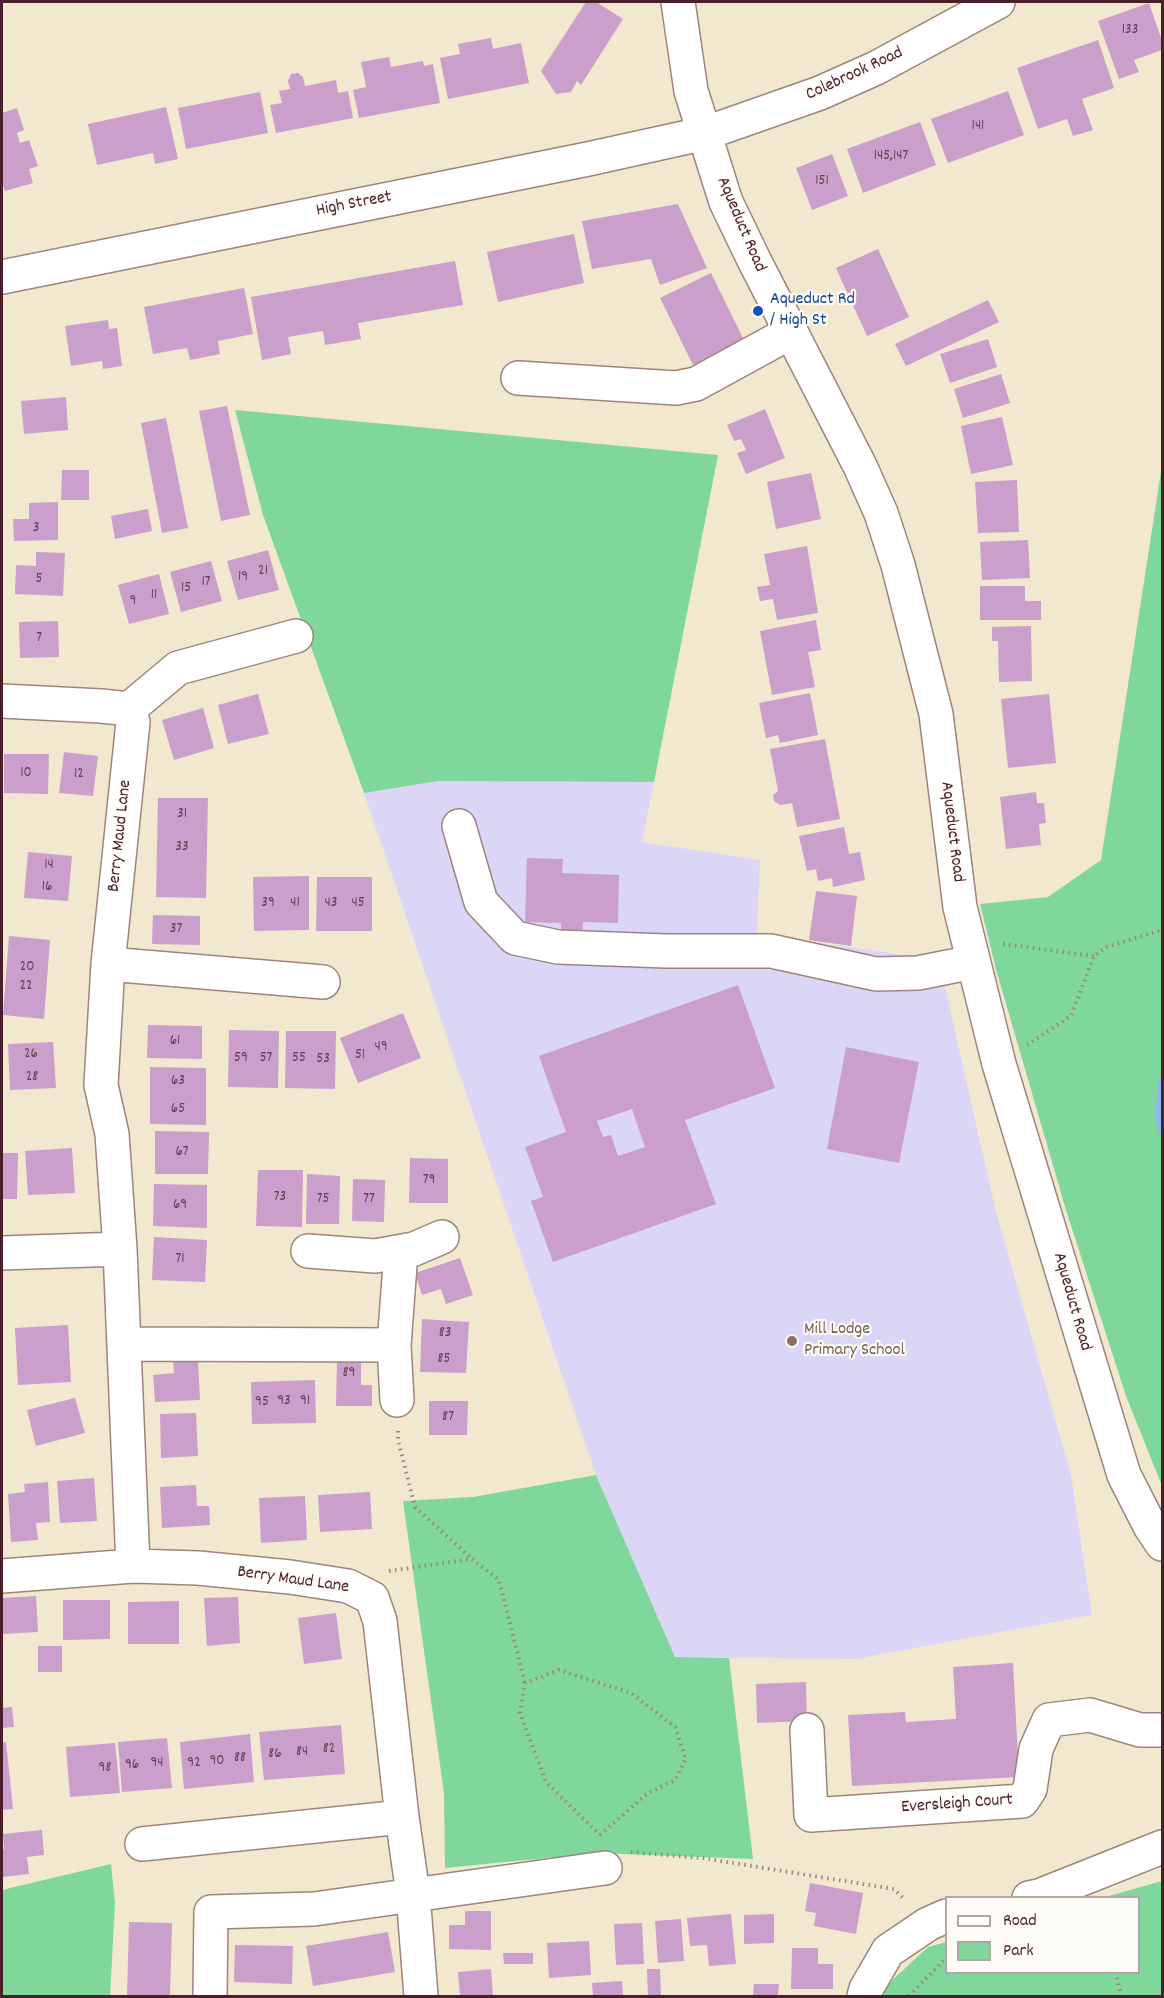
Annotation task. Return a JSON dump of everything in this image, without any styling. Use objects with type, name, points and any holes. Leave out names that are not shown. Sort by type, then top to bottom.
[{"type":"street","name":"Aqueduct Road","points":[[678,2],[691,91],[726,202],[860,466],[881,513],[898,565],[936,714],[960,907],[999,1064],[1124,1475],[1162,1545]]},
{"type":"street","name":"Colebrook Road","points":[[706,133],[820,93],[867,72],[998,2]]},
{"type":"street","name":"High Street","points":[[2,277],[588,159],[706,133]]},
{"type":"street","points":[[518,378],[676,388],[696,384],[791,332]]},
{"type":"street","points":[[2,701],[129,709],[178,668],[296,636]]},
{"type":"street","name":"Berry Maud Lane","points":[[129,709],[133,722],[108,964],[101,1085],[112,1134],[120,1248],[133,1566]]},
{"type":"street","points":[[459,826],[481,902],[515,938],[558,947],[666,951],[771,951],[876,974],[918,973],[970,949]]},
{"type":"street","points":[[108,964],[322,982]]},
{"type":"street","points":[[308,1251],[361,1256],[401,1252],[442,1238]]},
{"type":"street","points":[[2,1253],[120,1248]]},
{"type":"street","points":[[397,1400],[394,1345],[401,1252]]},
{"type":"street","points":[[124,1344],[394,1345]]},
{"type":"street","name":"Berry Maud Lane","points":[[2,1576],[133,1566],[198,1568],[290,1577],[348,1586],[372,1598],[380,1621],[413,1894],[421,1996]]},
{"type":"street","name":"Eversleigh Court","points":[[807,1730],[811,1815],[1022,1801],[1030,1789],[1036,1749],[1049,1720],[1090,1715],[1140,1730],[1162,1730]]},
{"type":"street","points":[[142,1844],[402,1817]]},
{"type":"street","points":[[1039,1896],[1162,1847]]},
{"type":"street","points":[[210,1996],[211,1912],[314,1909],[413,1894],[607,1854]]},
{"type":"street","points":[[864,1996],[888,1951],[937,1920]]},
{"type":"path","points":[[999,1064],[1071,1016],[1094,956],[1107,947],[1162,930]]},
{"type":"path","points":[[970,949],[1017,947],[1094,956]]},
{"type":"path","points":[[397,1400],[398,1440],[415,1507],[472,1559],[500,1580],[525,1683],[520,1713],[546,1782],[600,1834],[607,1854],[626,1851],[702,1858],[894,1889],[937,1920]]},
{"type":"path","points":[[372,1598],[389,1571],[472,1559]]},
{"type":"path","points":[[525,1683],[559,1670],[630,1693],[675,1727],[686,1760],[675,1780],[648,1792],[600,1834]]},
{"type":"path","points":[[909,1996],[945,1959]]},
{"type":"path","points":[[1116,1974],[1122,1996]]},
{"type":"shaded area","name":"Mill Lodge Primary School","points":[[438,781],[654,782],[642,842],[760,860],[757,934],[939,960],[995,1208],[1071,1475],[1092,1615],[856,1659],[675,1657],[596,1475],[364,793]]},
{"type":"green space","points":[[235,410],[718,455],[654,782],[438,781],[364,793],[263,515]]},
{"type":"green space","points":[[1162,465],[1162,1486],[1126,1396],[1066,1210],[997,973],[980,904],[1048,897],[1101,860]]},
{"type":"green space","points":[[596,1475],[675,1657],[729,1658],[753,1859],[596,1853],[445,1868],[444,1793],[403,1501],[473,1497]]},
{"type":"green space","points":[[111,1864],[115,1904],[110,1996],[2,1996],[2,1890]]},
{"type":"green space","points":[[1162,1881],[1162,1996],[884,1996],[886,1986],[928,1947],[945,1942],[945,1974],[1140,1974],[1140,1896],[1109,1896]]},
{"type":"building","points":[[586,2],[596,2],[623,19],[581,85],[577,81],[571,92],[556,94],[541,71]]},
{"type":"building","points":[[1149,3],[1162,41],[1162,50],[1134,60],[1139,72],[1119,79],[1098,21]]},
{"type":"building","points":[[491,38],[493,49],[521,43],[529,83],[448,99],[440,58],[460,54],[458,44]]},
{"type":"building","points":[[1098,40],[1114,88],[1082,99],[1093,130],[1073,136],[1067,119],[1038,129],[1017,68]]},
{"type":"building","points":[[389,57],[391,67],[423,61],[424,66],[433,64],[440,103],[359,118],[353,90],[366,87],[361,62]]},
{"type":"building","points":[[298,73],[303,77],[305,86],[336,80],[338,93],[348,91],[353,118],[276,133],[270,105],[282,103],[279,91],[290,89],[288,81],[291,74]]},
{"type":"building","points":[[1008,91],[1024,135],[948,163],[931,119]]},
{"type":"building","points":[[260,92],[268,133],[186,149],[178,108]]},
{"type":"building","points":[[166,107],[178,159],[155,164],[153,153],[97,165],[88,124]]},
{"type":"building","points":[[17,108],[24,130],[17,133],[20,143],[29,140],[38,166],[29,169],[33,183],[5,191],[2,181],[2,113]]},
{"type":"building","points":[[920,122],[936,165],[863,193],[847,149]]},
{"type":"building","points":[[832,154],[848,196],[812,210],[796,168]]},
{"type":"building","points":[[678,204],[707,268],[660,285],[651,259],[592,269],[582,221]]},
{"type":"building","points":[[574,234],[584,283],[498,302],[487,252]]},
{"type":"building","points":[[878,249],[909,317],[867,336],[836,268]]},
{"type":"building","points":[[455,261],[463,305],[358,323],[361,339],[325,345],[323,331],[288,337],[291,354],[262,360],[251,297]]},
{"type":"building","points":[[711,273],[744,340],[693,365],[660,298]]},
{"type":"building","points":[[244,288],[253,334],[218,341],[220,354],[190,360],[187,348],[153,354],[144,307]]},
{"type":"building","points":[[988,300],[999,322],[906,366],[895,344]]},
{"type":"building","points":[[108,320],[109,329],[117,328],[122,366],[103,369],[102,361],[71,366],[65,326]]},
{"type":"building","points":[[988,339],[997,367],[950,383],[940,354]]},
{"type":"building","points":[[1001,374],[1010,403],[963,418],[954,389]]},
{"type":"building","points":[[66,397],[68,430],[24,434],[21,401]]},
{"type":"building","points":[[227,406],[250,515],[221,521],[199,411]]},
{"type":"building","points":[[765,409],[785,458],[746,474],[737,453],[746,450],[741,439],[734,441],[727,425]]},
{"type":"building","points":[[1002,417],[1013,465],[971,474],[961,426]]},
{"type":"building","points":[[166,418],[188,528],[162,533],[141,423]]},
{"type":"building","points":[[62,470],[89,470],[89,500],[61,500]]},
{"type":"building","points":[[811,473],[821,519],[776,529],[767,482]]},
{"type":"building","points":[[1017,480],[1019,532],[978,533],[975,482]]},
{"type":"building","points":[[58,502],[58,540],[14,541],[13,519],[29,519],[29,503]]},
{"type":"building","points":[[148,509],[152,531],[115,539],[111,516]]},
{"type":"building","points":[[1028,540],[1030,578],[982,580],[980,542]]},
{"type":"building","points":[[807,546],[818,613],[777,620],[773,599],[760,601],[757,587],[770,585],[764,554]]},
{"type":"building","points":[[268,550],[279,590],[238,600],[227,561]]},
{"type":"building","points":[[36,552],[65,553],[63,596],[15,594],[16,565],[36,566]]},
{"type":"building","points":[[211,561],[222,601],[181,612],[170,572]]},
{"type":"building","points":[[159,574],[169,614],[129,624],[118,585]]},
{"type":"building","points":[[980,586],[1025,586],[1025,601],[1041,601],[1041,620],[980,620]]},
{"type":"building","points":[[816,620],[821,650],[808,652],[815,687],[772,695],[760,631]]},
{"type":"building","points":[[58,621],[59,657],[20,658],[19,622]]},
{"type":"building","points":[[1031,626],[1032,681],[999,682],[998,641],[992,641],[992,627]]},
{"type":"building","points":[[810,693],[818,735],[780,743],[778,735],[766,738],[759,703]]},
{"type":"building","points":[[258,694],[269,734],[228,744],[218,705]]},
{"type":"building","points":[[1049,694],[1056,763],[1008,768],[1001,699]]},
{"type":"building","points":[[203,708],[214,748],[174,760],[162,720]]},
{"type":"building","points":[[825,739],[840,819],[797,827],[792,803],[780,805],[774,801],[773,795],[778,791],[770,749]]},
{"type":"building","points":[[64,752],[98,756],[93,796],[59,793]]},
{"type":"building","points":[[4,754],[49,754],[48,794],[4,793]]},
{"type":"building","points":[[1036,792],[1037,803],[1044,803],[1046,823],[1039,824],[1041,845],[1006,849],[1000,797]]},
{"type":"building","points":[[158,798],[208,798],[206,898],[156,897]]},
{"type":"building","points":[[844,827],[849,854],[860,852],[865,880],[833,887],[832,878],[818,881],[816,869],[807,871],[799,836]]},
{"type":"building","points":[[28,852],[72,856],[68,901],[24,898]]},
{"type":"building","points":[[527,858],[563,859],[562,873],[619,875],[618,923],[583,922],[582,933],[561,933],[561,923],[525,922]]},
{"type":"building","points":[[309,876],[309,930],[254,931],[253,877]]},
{"type":"building","points":[[317,877],[372,877],[372,931],[316,931]]},
{"type":"building","points":[[816,891],[857,896],[851,946],[809,940]]},
{"type":"building","points":[[153,915],[200,916],[200,945],[152,944]]},
{"type":"building","points":[[9,936],[50,940],[44,1019],[3,1015]]},
{"type":"building","points":[[738,985],[775,1088],[685,1120],[716,1204],[553,1262],[531,1201],[543,1197],[525,1147],[566,1132],[539,1056]],"holes":[[[632,1109],[645,1147],[618,1156],[611,1135],[603,1137],[597,1121]]]},
{"type":"building","points":[[403,1013],[421,1058],[358,1083],[340,1038]]},
{"type":"building","points":[[148,1025],[202,1026],[202,1059],[147,1058]]},
{"type":"building","points":[[229,1030],[279,1031],[278,1088],[228,1087]]},
{"type":"building","points":[[286,1031],[336,1031],[335,1089],[285,1088]]},
{"type":"building","points":[[53,1042],[56,1088],[10,1090],[8,1044]]},
{"type":"building","points":[[846,1047],[919,1062],[899,1163],[827,1149]]},
{"type":"building","points":[[150,1067],[206,1068],[206,1125],[150,1124]]},
{"type":"building","points":[[155,1131],[209,1132],[208,1174],[155,1174]]},
{"type":"building","points":[[72,1148],[75,1193],[28,1195],[25,1151]]},
{"type":"building","points":[[2,1153],[18,1153],[17,1199],[2,1199]]},
{"type":"building","points":[[410,1158],[448,1159],[448,1203],[409,1203]]},
{"type":"building","points":[[258,1170],[303,1170],[302,1227],[256,1226]]},
{"type":"building","points":[[307,1174],[340,1176],[339,1224],[306,1224]]},
{"type":"building","points":[[353,1179],[385,1180],[384,1222],[352,1221]]},
{"type":"building","points":[[154,1184],[207,1185],[207,1228],[153,1226]]},
{"type":"building","points":[[154,1237],[207,1240],[205,1282],[152,1280]]},
{"type":"building","points":[[460,1258],[473,1295],[446,1304],[441,1289],[422,1295],[415,1273]]},
{"type":"building","points":[[422,1319],[469,1322],[466,1373],[420,1372]]},
{"type":"building","points":[[68,1325],[71,1382],[18,1385],[15,1328]]},
{"type":"building","points":[[198,1360],[200,1400],[155,1402],[153,1375],[174,1373],[173,1361]]},
{"type":"building","points":[[337,1362],[361,1362],[361,1385],[372,1385],[372,1406],[336,1406]]},
{"type":"building","points":[[315,1380],[316,1423],[252,1424],[251,1382]]},
{"type":"building","points":[[75,1398],[85,1433],[36,1446],[27,1410]]},
{"type":"building","points":[[429,1401],[468,1401],[467,1435],[429,1435]]},
{"type":"building","points":[[196,1413],[198,1456],[161,1458],[160,1414]]},
{"type":"building","points":[[94,1478],[97,1521],[60,1523],[57,1481]]},
{"type":"building","points":[[48,1482],[50,1522],[36,1523],[38,1540],[11,1542],[8,1494],[25,1492],[24,1484]]},
{"type":"building","points":[[196,1485],[197,1506],[209,1506],[210,1525],[162,1528],[160,1487]]},
{"type":"building","points":[[370,1492],[372,1529],[320,1532],[318,1495]]},
{"type":"building","points":[[305,1496],[307,1540],[261,1543],[259,1498]]},
{"type":"building","points":[[36,1596],[38,1632],[2,1634],[2,1598]]},
{"type":"building","points":[[238,1597],[240,1643],[207,1646],[204,1598]]},
{"type":"building","points":[[63,1600],[110,1600],[110,1639],[63,1640]]},
{"type":"building","points":[[179,1601],[179,1644],[128,1644],[128,1602]]},
{"type":"building","points":[[336,1613],[342,1659],[304,1664],[298,1618]]},
{"type":"building","points":[[38,1646],[62,1646],[62,1672],[38,1672]]},
{"type":"building","points":[[1013,1663],[1019,1777],[852,1786],[848,1715],[905,1712],[906,1722],[956,1719],[953,1667]]},
{"type":"building","points":[[806,1682],[807,1721],[757,1723],[756,1684]]},
{"type":"building","points":[[12,1707],[14,1727],[2,1728],[2,1708]]},
{"type":"building","points":[[341,1725],[345,1774],[264,1780],[259,1732]]},
{"type":"building","points":[[250,1734],[254,1782],[184,1789],[180,1742]]},
{"type":"building","points":[[167,1738],[172,1788],[122,1792],[118,1742]]},
{"type":"building","points":[[6,1742],[13,1809],[2,1810],[2,1743]]},
{"type":"building","points":[[115,1743],[120,1793],[70,1797],[66,1747]]},
{"type":"building","points":[[42,1830],[44,1855],[27,1857],[29,1874],[2,1877],[3,1834]]},
{"type":"building","points":[[810,1883],[863,1893],[856,1934],[814,1926],[816,1913],[805,1911]]},
{"type":"building","points":[[465,1911],[491,1911],[491,1950],[449,1949],[449,1925],[465,1925]]},
{"type":"building","points":[[731,1914],[736,1964],[709,1966],[707,1945],[690,1946],[687,1918]]},
{"type":"building","points":[[774,1914],[774,1943],[744,1944],[744,1915]]},
{"type":"building","points":[[681,1919],[684,1961],[658,1963],[655,1921]]},
{"type":"building","points":[[129,1922],[172,1923],[170,1996],[127,1996]]},
{"type":"building","points":[[642,1923],[644,1964],[616,1965],[614,1924]]},
{"type":"building","points":[[388,1932],[395,1972],[313,1986],[306,1946]]},
{"type":"building","points":[[589,1941],[591,1975],[549,1978],[547,1943]]},
{"type":"building","points":[[235,1945],[293,1946],[292,1984],[234,1982]]},
{"type":"building","points":[[792,1948],[818,1948],[818,1964],[833,1964],[833,1989],[791,1989]]},
{"type":"building","points":[[503,1953],[533,1953],[533,1964],[504,1964]]},
{"type":"building","points":[[491,1969],[493,1996],[460,1996],[458,1972]]},
{"type":"building","points":[[647,1969],[660,1969],[661,1996],[648,1996]]},
{"type":"building","points":[[622,1981],[623,1996],[593,1996],[592,1983]]},
{"type":"building","points":[[754,1984],[779,1984],[778,1996],[753,1996]]},
{"type":"waterway","points":[[1162,1082],[1160,1120],[1162,1129]]},
{"type":"place","name":"Aqueduct Rd / High St","points":[[758,311]]},
{"type":"place","name":"Mill Lodge Primary School","points":[[792,1341]]}]
